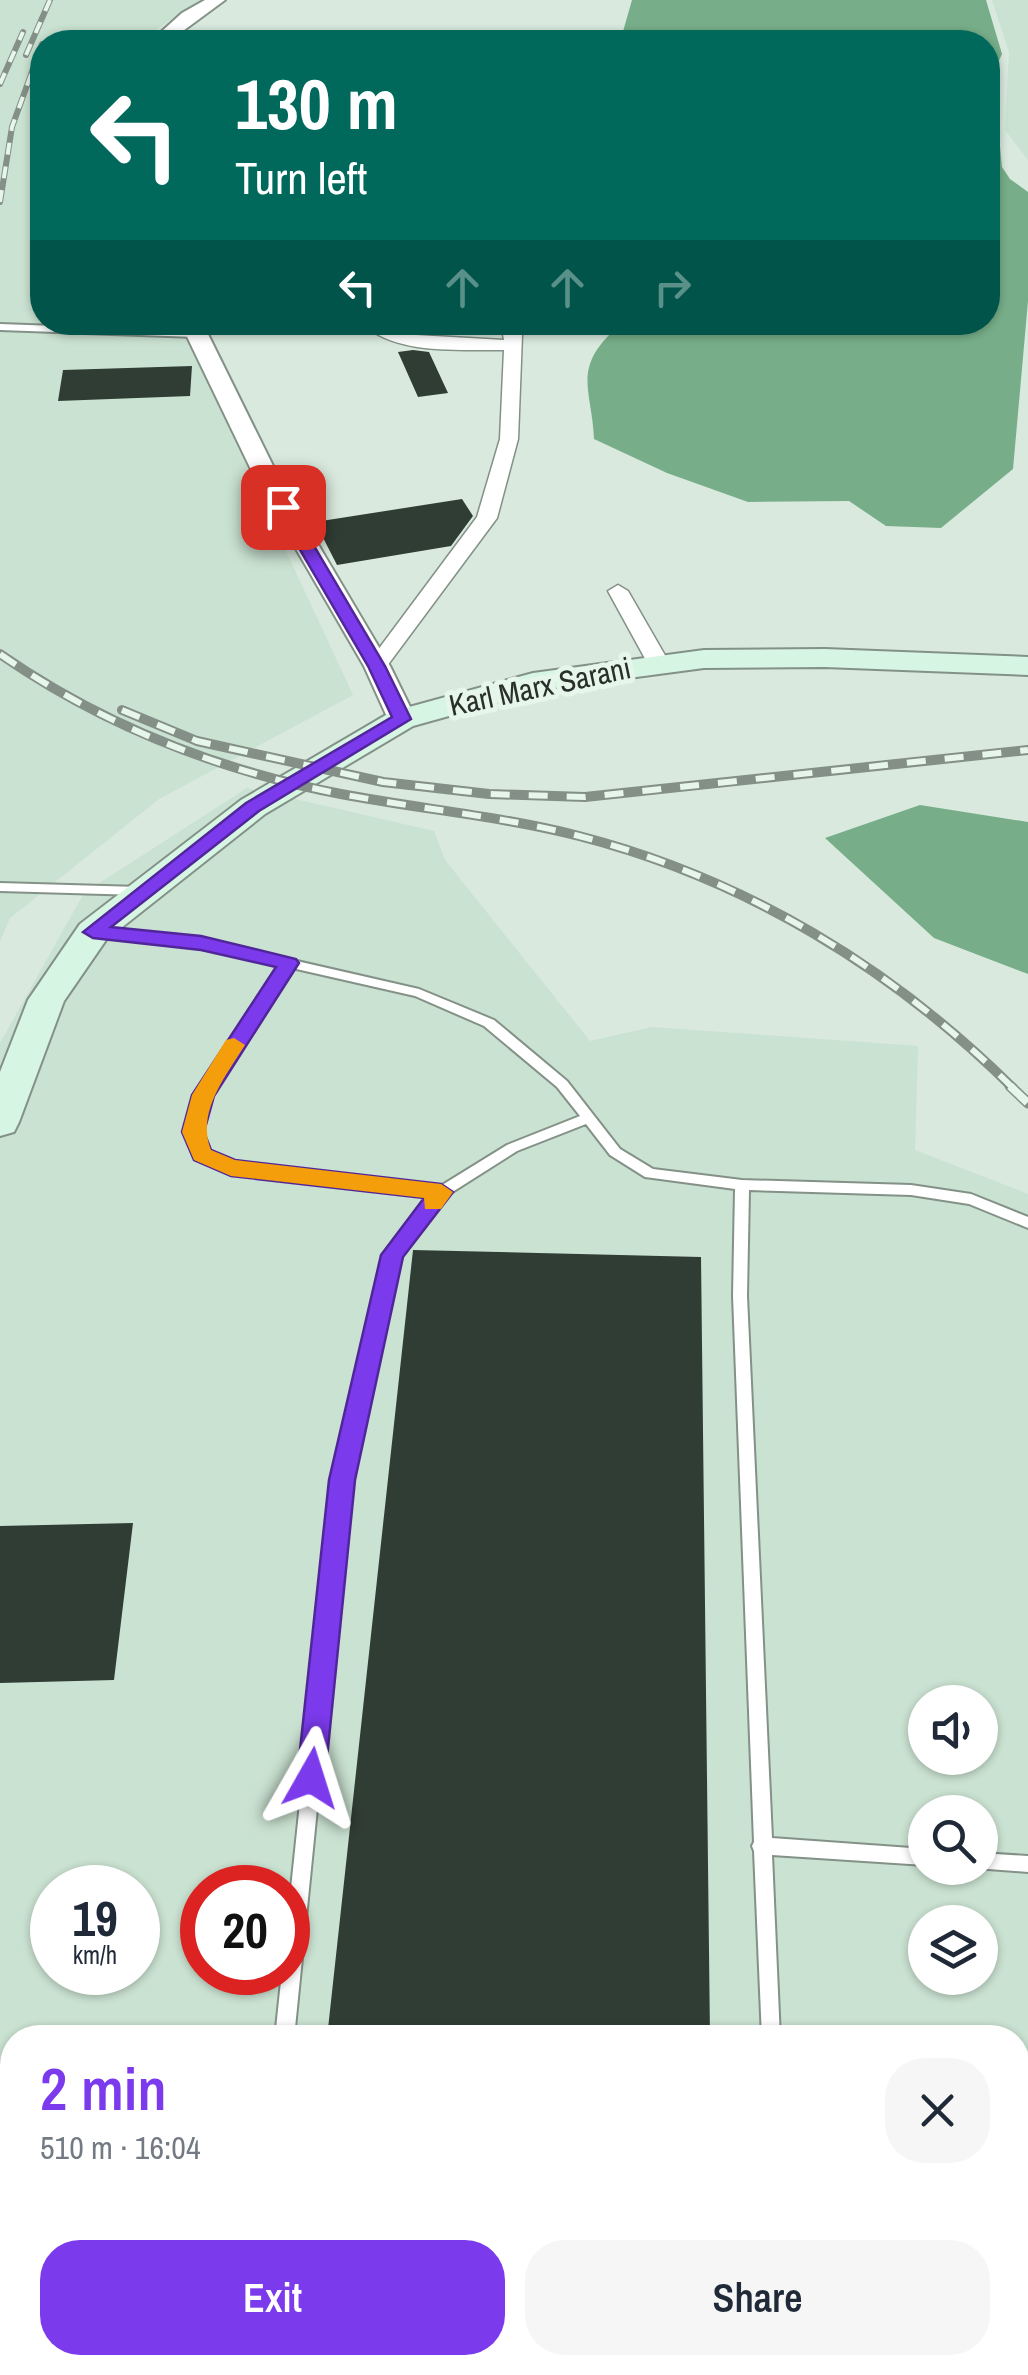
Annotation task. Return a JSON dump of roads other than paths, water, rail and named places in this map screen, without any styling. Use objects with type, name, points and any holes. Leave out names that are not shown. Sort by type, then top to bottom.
[{"type":"main road","name":"Karl Marx Sarani","points":[[0,1122],[46,1000],[93,932],[252,807],[402,719],[544,680],[704,659],[825,658],[1028,666]]},
{"type":"street","points":[[172,30],[216,0]]},
{"type":"street","points":[[196,335],[268,480],[376,666],[402,719]]},
{"type":"street","points":[[390,335],[402,339],[513,345]]},
{"type":"street","points":[[376,666],[487,518],[509,438],[511,335]]},
{"type":"street","points":[[618,591],[659,664]]},
{"type":"lane","points":[[0,327],[30,327]]},
{"type":"lane","points":[[0,888],[145,891]]},
{"type":"lane","points":[[93,932],[201,943],[419,992],[489,1023],[562,1084],[616,1152],[650,1174],[742,1184],[910,1190],[971,1199],[1028,1223]]},
{"type":"lane","points":[[289,963],[203,1095],[193,1132],[202,1155],[231,1168],[441,1192]]},
{"type":"lane","points":[[285,2025],[342,1480],[392,1255],[441,1192],[512,1148],[589,1118]]},
{"type":"lane","points":[[742,1184],[740,1296],[770,2025]]},
{"type":"lane","points":[[761,1846],[908,1856]]},
{"type":"lane","points":[[998,1862],[1028,1864]]},
{"type":"railway","points":[[37,30],[50,0]]},
{"type":"railway","points":[[0,84],[23,32]]},
{"type":"railway","points":[[26,55],[30,46]]},
{"type":"railway","points":[[0,202],[12,127],[30,77]]},
{"type":"railway","points":[[0,654],[121,724],[206,758],[341,794],[579,836],[700,877],[758,903],[867,967],[918,1004],[1013,1088]]},
{"type":"railway","points":[[122,710],[197,741],[383,782],[489,794],[585,797],[1028,750]]},
{"type":"railway","points":[[1010,1086],[1028,1103]]}]
